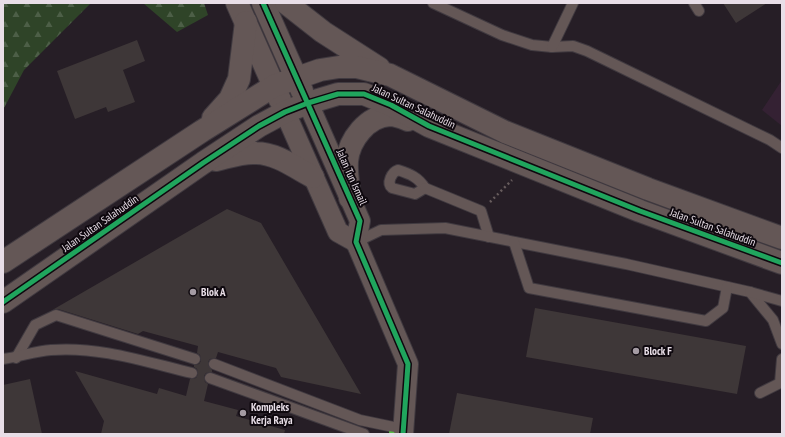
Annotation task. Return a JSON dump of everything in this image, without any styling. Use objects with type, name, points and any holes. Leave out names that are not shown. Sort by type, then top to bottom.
[{"type":"street","name":"Jalan Tun Ismail","points":[[263,3],[360,221],[356,242]]},
{"type":"street","points":[[286,3],[323,32],[390,75]]},
{"type":"street","points":[[241,12],[338,232],[356,242],[408,364],[403,431]]},
{"type":"street","points":[[202,131],[230,99],[239,79],[241,12]]},
{"type":"street","name":"Jalan Sultan Salahuddin","points":[[3,262],[202,131],[274,86],[320,70],[339,67],[357,67],[390,75],[505,132],[648,189],[782,238]]},
{"type":"street","name":"Jalan Sultan Salahuddin","points":[[3,302],[203,163],[259,126],[285,112],[338,94],[364,94],[391,105],[428,126],[640,211],[782,263]]},
{"type":"street","points":[[350,198],[347,162],[351,145],[361,130],[374,120],[391,115],[428,126]]},
{"type":"street","points":[[203,163],[244,153],[257,153],[270,155],[313,177]]},
{"type":"lane","points":[[433,3],[502,35],[532,45],[552,47],[573,46],[587,51],[770,140],[782,148]]},
{"type":"lane","points":[[552,47],[573,3]]},
{"type":"lane","points":[[425,188],[481,211],[489,237]]},
{"type":"lane","points":[[356,242],[381,230],[445,228],[626,264],[750,292],[782,301]]},
{"type":"lane","points":[[514,242],[529,288],[706,321],[723,308],[727,287]]},
{"type":"lane","points":[[750,292],[773,320],[782,344]]},
{"type":"lane","points":[[16,358],[35,325],[56,315],[196,359]]},
{"type":"lane","points":[[3,359],[16,358],[50,350],[98,351],[192,373]]},
{"type":"lane","points":[[760,393],[780,383],[782,359]]},
{"type":"lane","points":[[214,364],[360,420],[403,431]]},
{"type":"lane","points":[[210,378],[364,434]]},
{"type":"path","points":[[481,211],[528,166]]},
{"type":"shaded area","points":[[782,80],[782,126],[762,110]]},
{"type":"green space","points":[[3,3],[93,3],[90,4],[24,70],[3,110]]},
{"type":"green space","points":[[143,3],[204,3],[208,15],[177,32]]},
{"type":"building","points":[[723,3],[767,3],[736,23]]},
{"type":"building","points":[[137,40],[145,61],[123,70],[135,102],[108,112],[106,107],[75,119],[57,71]]},
{"type":"building","name":"Blok A","points":[[227,209],[261,223],[361,394],[281,377],[276,368],[218,352],[216,358],[210,359],[208,362],[212,372],[206,373],[204,376],[205,382],[208,384],[204,401],[238,410],[236,416],[285,430],[284,434],[101,434],[104,421],[75,371],[157,394],[159,388],[186,396],[190,379],[196,378],[198,374],[194,365],[199,364],[201,361],[200,355],[197,353],[198,346],[143,331],[138,334],[54,309]]},
{"type":"building","name":"Block F","points":[[535,308],[746,346],[737,394],[526,357]]},
{"type":"building","points":[[30,379],[42,434],[3,434],[3,385]]},
{"type":"building","points":[[457,393],[593,418],[590,434],[449,434]]},
{"type":"marked path","points":[[389,433],[394,434]]},
{"type":"cycle path","points":[[263,3],[360,221],[356,242],[408,364],[403,434]]},
{"type":"cycle path","points":[[3,302],[203,163],[259,126],[285,112],[338,94],[364,94],[391,105],[429,126],[640,211],[782,263]]},
{"type":"place","name":"Blok A","points":[[193,292]]},
{"type":"place","name":"Block F","points":[[636,351]]},
{"type":"place","name":"Kompleks Kerja Raya","points":[[243,413]]}]
